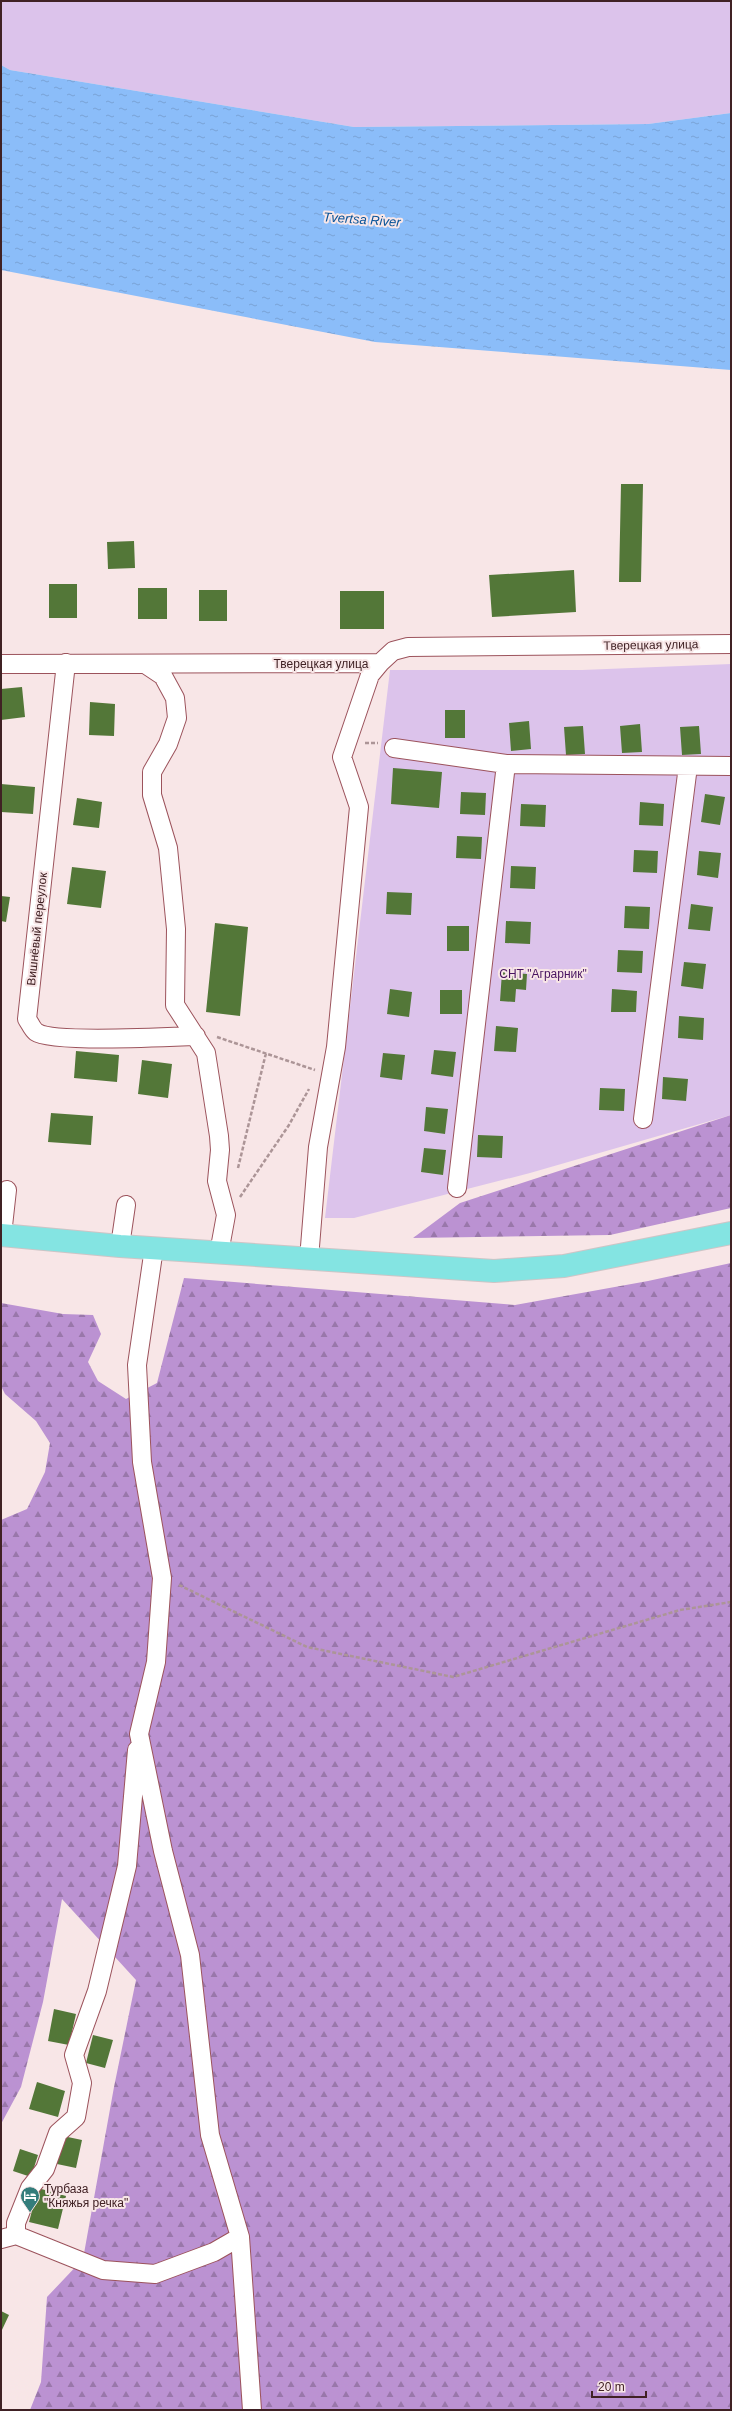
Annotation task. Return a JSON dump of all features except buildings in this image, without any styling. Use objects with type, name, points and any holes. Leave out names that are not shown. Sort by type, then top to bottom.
[{"type":"main road","points":[[1,1235],[120,1246],[494,1271],[529,1270],[581,1263],[731,1233]]},
{"type":"street","name":"Тверецкая улица","points":[[1,664],[380,663],[393,650],[408,648],[731,644]]},
{"type":"street","name":"Вишнёвый переулок","points":[[66,663],[27,1019],[35,1032],[47,1036],[88,1038],[196,1036]]},
{"type":"street","points":[[309,1259],[318,1147],[336,1047],[359,807],[342,757],[370,675],[380,663]]},
{"type":"street","points":[[145,664],[163,676],[175,698],[177,718],[168,744],[152,772],[152,795],[168,848],[176,929],[175,1005],[206,1053],[220,1150],[217,1181],[226,1215],[219,1253]]},
{"type":"street","points":[[394,748],[506,764],[731,766]]},
{"type":"street","points":[[457,1188],[506,764]]},
{"type":"street","points":[[643,1119],[688,766]]},
{"type":"street","points":[[1,1235],[7,1190]]},
{"type":"street","points":[[120,1246],[126,1205]]},
{"type":"street","points":[[154,1248],[137,1365],[142,1462],[162,1578],[156,1662],[139,1734],[127,1866],[97,1991],[74,2055],[82,2083],[76,2117],[58,2133],[45,2169],[30,2188],[9,2237],[103,2270],[155,2274],[214,2252],[240,2237]]},
{"type":"street","points":[[139,1734],[163,1851],[190,1955],[210,2135],[240,2237],[252,2410]]},
{"type":"path","points":[[348,742],[380,744],[394,748]]},
{"type":"path","points":[[196,1036],[218,1037],[319,1072]]},
{"type":"path","points":[[238,1169],[266,1053]]},
{"type":"path","points":[[226,1215],[289,1125],[312,1085]]},
{"type":"path","points":[[162,1578],[307,1647],[453,1677],[680,1610],[731,1602]]},
{"type":"green space","points":[[1,1],[731,1],[731,113],[648,124],[354,127],[10,70],[1,65]]},
{"type":"green space","name":"СНТ \"Аграрник\"","points":[[731,664],[731,1115],[530,1173],[354,1218],[325,1218],[390,670],[582,670]]},
{"type":"green space","points":[[731,1115],[731,1208],[610,1235],[413,1238],[460,1203]]},
{"type":"green space","points":[[731,1263],[731,2410],[30,2410],[41,2382],[47,2297],[83,2259],[114,2087],[136,1980],[62,1899],[43,2002],[21,2087],[1,2124],[1,1520],[27,1509],[45,1472],[50,1443],[36,1421],[5,1394],[1,1386],[1,1303],[63,1314],[93,1315],[101,1334],[88,1362],[98,1381],[126,1399],[157,1383],[184,1278],[515,1305],[648,1281]]},
{"type":"water","name":"Tvertsa River","points":[[1,65],[10,70],[354,127],[648,124],[731,113],[731,370],[375,342],[1,270]]},
{"type":"place","name":"Турбаза \"Княжья речка\"","points":[[30,2213]]}]
